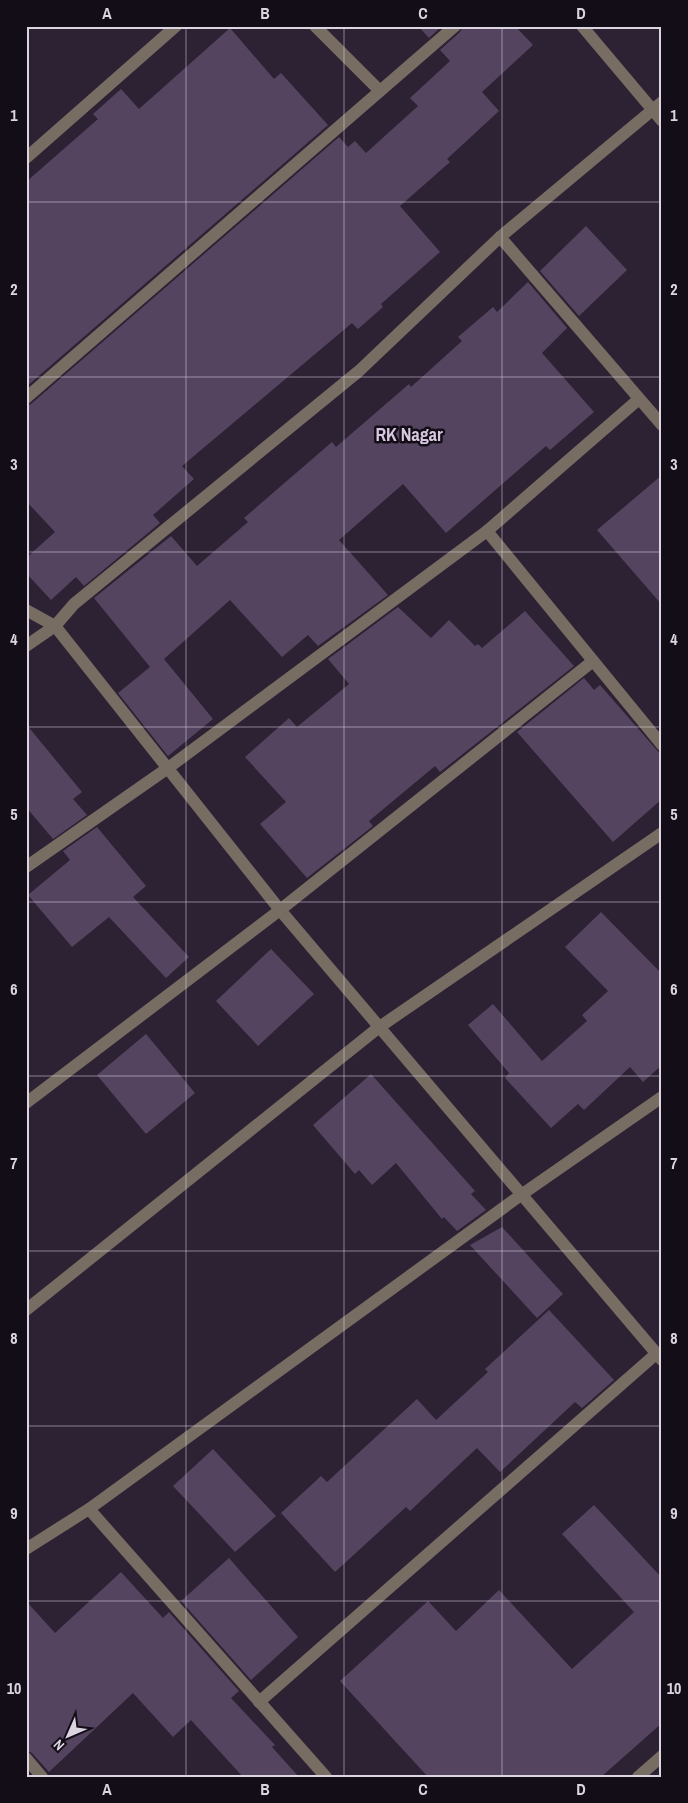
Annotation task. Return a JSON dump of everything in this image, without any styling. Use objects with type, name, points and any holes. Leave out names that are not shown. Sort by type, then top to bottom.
[{"type":"street","points":[[26,158],[176,26]]},
{"type":"street","points":[[315,26],[380,91]]},
{"type":"street","points":[[26,398],[454,26]]},
{"type":"street","points":[[582,26],[657,106],[662,121]]},
{"type":"street","points":[[26,646],[55,626],[74,604],[359,371],[500,237],[657,106]]},
{"type":"street","points":[[500,237],[662,425]]},
{"type":"street","points":[[26,867],[168,768],[487,531],[639,399]]},
{"type":"street","points":[[487,531],[662,744]]},
{"type":"street","points":[[26,610],[55,626],[280,910],[378,1028],[659,1357],[260,1702]]},
{"type":"street","points":[[26,1103],[280,910],[593,660]]},
{"type":"street","points":[[26,1310],[378,1028],[662,832]]},
{"type":"street","points":[[26,1549],[89,1509],[521,1195],[662,1097]]},
{"type":"street","points":[[89,1509],[326,1777]]},
{"type":"street","points":[[638,1777],[662,1756]]},
{"type":"street","points":[[26,1758],[42,1777]]},
{"type":"building","points":[[418,26],[442,26],[429,38]]},
{"type":"building","points":[[463,26],[515,26],[533,45],[482,92],[499,111],[447,159],[450,162],[400,206],[440,252],[381,304],[383,307],[358,329],[352,323],[182,466],[194,479],[153,515],[160,523],[84,586],[76,577],[51,600],[26,573],[26,558],[55,532],[26,501],[26,406],[31,404],[339,137],[348,147],[355,141],[366,153],[418,106],[410,98],[450,61],[440,50],[460,32]]},
{"type":"building","points":[[230,28],[274,79],[281,73],[328,125],[26,387],[26,182],[98,119],[93,114],[121,89],[139,109]]},
{"type":"building","points":[[586,226],[627,270],[579,316],[540,271]]},
{"type":"building","points":[[528,282],[567,328],[542,353],[594,412],[550,450],[546,446],[446,533],[403,484],[339,540],[388,595],[318,646],[308,635],[282,657],[230,600],[164,659],[213,719],[168,756],[118,693],[150,667],[94,598],[171,536],[197,566],[248,522],[244,518],[332,442],[336,447],[409,384],[411,387],[462,341],[458,337],[493,307],[497,312]]},
{"type":"building","points":[[662,475],[662,605],[597,530]]},
{"type":"building","points":[[398,607],[431,638],[449,620],[475,646],[478,644],[482,648],[525,611],[574,666],[440,772],[435,766],[369,821],[373,826],[307,878],[260,824],[286,802],[245,757],[289,718],[297,727],[349,684],[328,659]]},
{"type":"building","points":[[584,678],[594,690],[600,685],[662,756],[662,799],[613,842],[517,732]]},
{"type":"building","points":[[26,724],[82,792],[73,799],[87,815],[53,839],[26,807]]},
{"type":"building","points":[[97,827],[146,886],[133,897],[189,957],[166,978],[109,917],[72,947],[28,895],[70,860],[63,851]]},
{"type":"building","points":[[601,912],[662,974],[662,1065],[643,1082],[630,1067],[584,1110],[578,1104],[551,1128],[505,1078],[509,1073],[468,1025],[493,1004],[542,1061],[587,1021],[582,1015],[608,991],[565,947]]},
{"type":"building","points":[[271,949],[314,994],[258,1046],[216,1001]]},
{"type":"building","points":[[146,1034],[195,1093],[146,1134],[97,1075]]},
{"type":"building","points":[[371,1074],[475,1191],[471,1194],[486,1210],[457,1231],[444,1217],[442,1219],[396,1163],[372,1185],[359,1170],[355,1174],[313,1125]]},
{"type":"building","points":[[502,1227],[563,1294],[537,1318],[470,1245]]},
{"type":"building","points":[[549,1310],[614,1380],[582,1408],[575,1402],[500,1472],[477,1448],[410,1511],[406,1507],[335,1572],[281,1513],[321,1476],[327,1482],[417,1399],[436,1420],[488,1372],[485,1369]]},
{"type":"building","points":[[213,1449],[276,1516],[235,1552],[173,1486]]},
{"type":"building","points":[[594,1505],[662,1578],[662,1723],[601,1777],[428,1777],[340,1681],[428,1601],[456,1631],[499,1590],[572,1669],[634,1612],[562,1534]]},
{"type":"building","points":[[229,1558],[298,1637],[251,1680],[181,1601]]},
{"type":"building","points":[[121,1572],[163,1618],[169,1612],[239,1691],[231,1698],[275,1745],[272,1747],[299,1777],[243,1777],[191,1720],[173,1737],[133,1693],[49,1772],[32,1753],[26,1750],[26,1601],[55,1633]]},
{"type":"district","name":"RK Nagar","points":[[409,435]]}]
